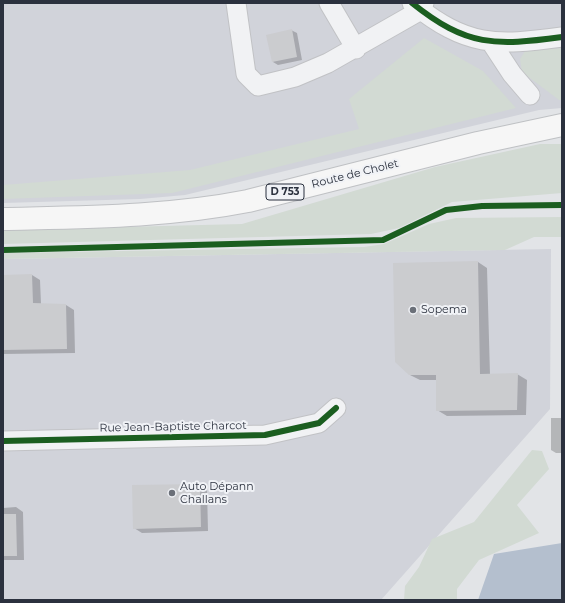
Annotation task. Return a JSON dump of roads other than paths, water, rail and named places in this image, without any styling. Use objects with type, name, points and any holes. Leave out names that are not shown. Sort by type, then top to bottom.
[{"type":"main road","name":"Route de Cholet","points":[[3,219],[118,216],[214,208],[262,198],[478,144],[562,125]]},
{"type":"street","points":[[236,3],[246,74],[258,86],[294,77],[328,63],[356,49],[419,5],[462,36],[491,42],[515,43],[562,37]]},
{"type":"street","points":[[329,3],[356,49]]},
{"type":"street","points":[[491,42],[512,74],[530,95]]},
{"type":"street","name":"Rue Jean-Baptiste Charcot","points":[[3,441],[265,435],[319,423],[336,408]]},
{"type":"water","points":[[562,543],[562,600],[478,600],[494,554]]},
{"type":"place","name":"Sopema","points":[[413,310]]},
{"type":"place","name":"Auto Dépann Challans","points":[[172,493]]}]
